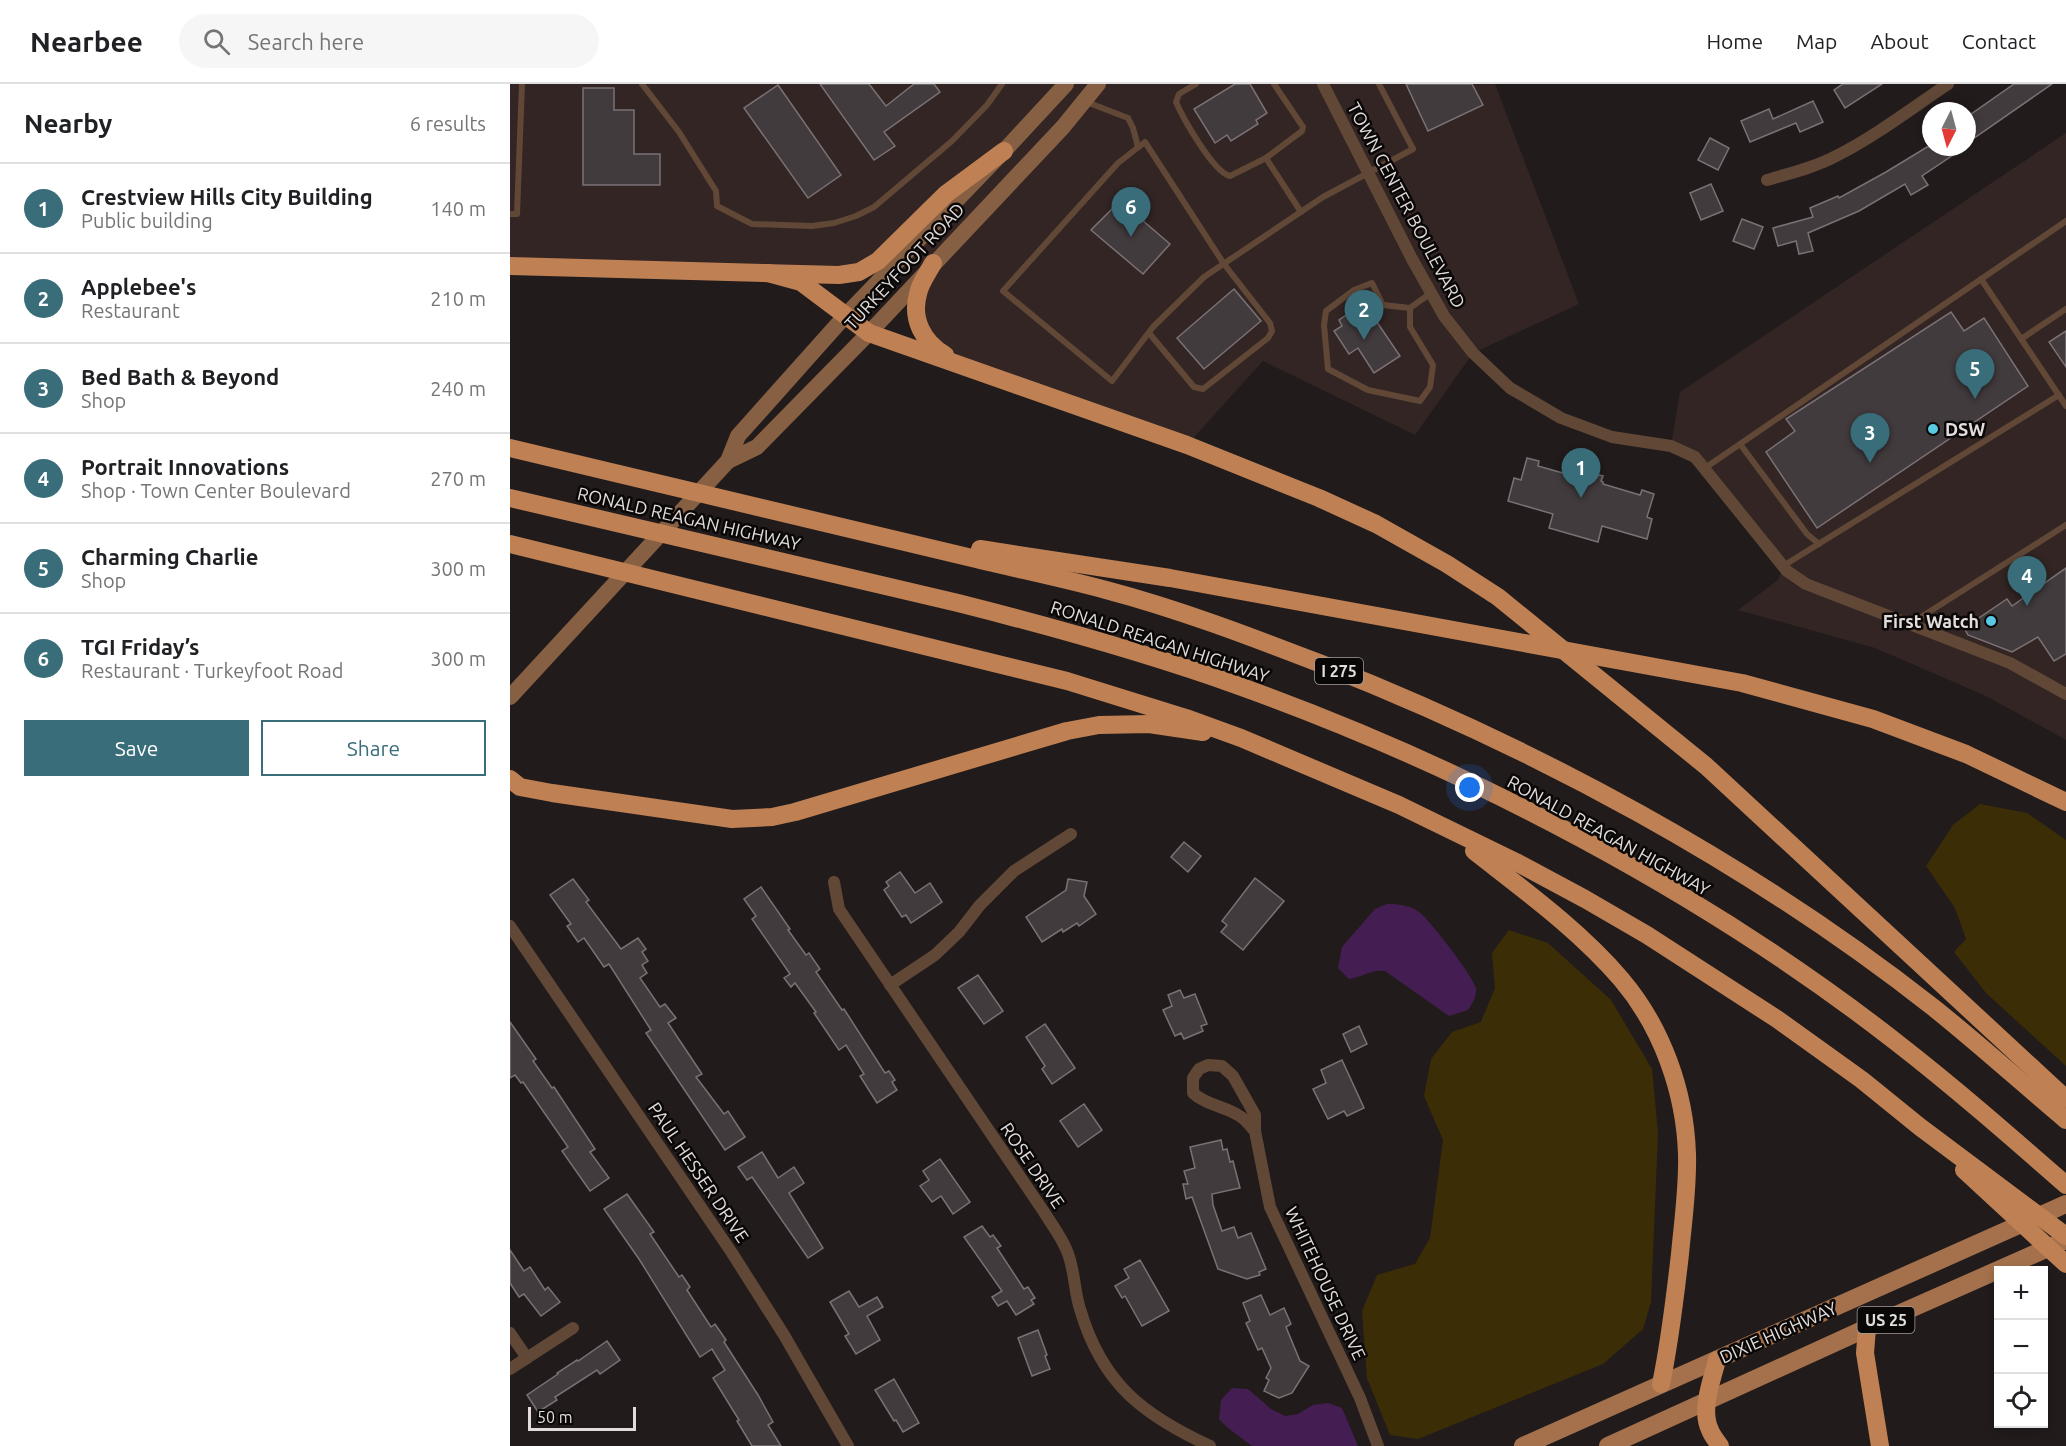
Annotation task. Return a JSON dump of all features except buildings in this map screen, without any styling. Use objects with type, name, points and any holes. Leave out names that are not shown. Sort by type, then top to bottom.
[{"type":"highway","points":[[510,266],[839,275],[859,272],[878,261],[946,194],[1004,151]]},
{"type":"highway","points":[[933,263],[918,293],[917,326],[939,351],[968,367]]},
{"type":"highway","points":[[768,273],[801,282],[869,333],[1187,445],[1319,498],[1376,524],[1447,564],[1498,597],[1706,766],[2066,1099]]},
{"type":"highway","name":"RONALD REAGAN HIGHWAY","points":[[510,448],[1106,590],[1262,641],[1389,691],[1456,720],[1605,795],[1758,884],[1841,940],[1934,1008],[2066,1120]]},
{"type":"highway","name":"RONALD REAGAN HIGHWAY","points":[[510,498],[1032,622],[1176,664],[1356,731],[1444,770],[1570,833],[1644,874],[1746,936],[1894,1041],[2066,1185]]},
{"type":"highway","points":[[870,533],[1170,578],[1742,683],[1874,719],[1966,754],[2066,802]]},
{"type":"highway","points":[[510,544],[1067,681],[1186,718],[1241,738],[1399,805],[1526,868],[1647,935],[1777,1019],[1862,1080],[1999,1193],[2066,1238]]},
{"type":"highway","points":[[513,785],[721,818],[750,819],[795,812],[1048,736],[1099,725],[1149,724],[1241,738]]},
{"type":"highway","points":[[1447,829],[1536,900],[1602,959],[1622,980],[1643,1010],[1665,1051],[1676,1082],[1685,1126],[1687,1188],[1674,1312],[1661,1384]]},
{"type":"highway","points":[[1999,1193],[2066,1264]]},
{"type":"highway","points":[[1867,1328],[1865,1353],[1880,1446]]},
{"type":"highway","points":[[1716,1360],[1707,1419],[1709,1429],[1720,1446]]},
{"type":"main road","name":"TURKEYFOOT ROAD","points":[[510,698],[728,461],[738,436],[846,315],[1066,84]]},
{"type":"main road","name":"TURKEYFOOT ROAD","points":[[728,461],[757,447],[869,333],[1063,127],[1098,84]]},
{"type":"main road","name":"DIXIE HIGHWAY","points":[[1523,1446],[2066,1204]]},
{"type":"main road","name":"DIXIE HIGHWAY","points":[[1608,1446],[2066,1238]]},
{"type":"street","name":"TOWN CENTER BOULEVARD","points":[[1323,84],[1444,316],[1473,353],[1510,388],[1572,423],[1612,437],[1671,446],[1695,457],[1787,571],[1806,584],[2010,663],[2066,694]]},
{"type":"street","points":[[1767,180],[1837,156],[1865,140],[1948,84]]},
{"type":"street","points":[[890,985],[935,955],[1014,871],[1071,834]]},
{"type":"street","name":"ROSE DRIVE","points":[[834,882],[839,909],[1044,1212],[1067,1250],[1079,1308],[1092,1344],[1105,1366],[1133,1400],[1159,1420],[1210,1446]]},
{"type":"street","name":"PAUL HESSER DRIVE","points":[[510,926],[732,1253],[784,1335],[848,1446]]},
{"type":"street","name":"WHITEHOUSE DRIVE","points":[[1255,1131],[1242,1117],[1225,1108],[1202,1101],[1193,1093],[1193,1078],[1199,1069],[1208,1065],[1222,1066],[1233,1076],[1255,1115],[1255,1131],[1270,1207],[1356,1391],[1378,1446]]},
{"type":"street","points":[[510,1369],[573,1328]]},
{"type":"street","points":[[510,1333],[527,1358]]},
{"type":"lane","points":[[510,213],[517,214],[522,84]]},
{"type":"lane","points":[[642,84],[679,132],[716,190],[717,206],[752,224],[812,226],[834,223],[874,207],[952,141],[987,105],[1002,84]]},
{"type":"lane","points":[[1196,84],[1179,94],[1176,102],[1183,118],[1218,169],[1224,174],[1234,175],[1266,158],[1302,131],[1303,127],[1274,84]]},
{"type":"lane","points":[[1149,333],[1194,387],[1203,389],[1268,338],[1272,331],[1270,323],[1224,264],[1144,142],[1118,163],[1003,291],[1112,381],[1149,333],[1204,277],[1224,264],[1301,212],[1368,172],[1413,149],[1379,84]]},
{"type":"lane","points":[[1084,101],[1128,118],[1138,147]]},
{"type":"lane","points":[[1266,158],[1301,212]]},
{"type":"lane","points":[[1706,468],[2066,221]]},
{"type":"lane","points":[[1981,279],[2066,406]]},
{"type":"lane","points":[[1410,308],[1410,327],[1433,365],[1430,387],[1420,401],[1368,390],[1328,369],[1324,325],[1326,311],[1354,290],[1372,283],[1383,305],[1410,308],[1431,293]]},
{"type":"lane","points":[[2021,339],[2066,309]]},
{"type":"lane","points":[[1783,566],[2059,395]]},
{"type":"lane","points":[[1740,444],[1807,534],[1819,544]]},
{"type":"lane","points":[[1910,624],[2066,525]]},
{"type":"shaded area","points":[[510,84],[1495,84],[1579,304],[1473,353],[1415,435],[1263,361],[1187,445],[968,367],[917,326],[932,263],[889,271],[859,272],[510,266]]},
{"type":"shaded area","points":[[2066,133],[2066,740],[1986,696],[1875,648],[1738,610],[1778,580],[1783,566],[1705,468],[1671,446],[1680,392]]},
{"type":"shaded area","points":[[1980,804],[2027,813],[2066,840],[2066,1066],[1986,993],[1954,952],[1966,939],[1955,908],[1926,866],[1953,825]]},
{"type":"shaded area","points":[[1387,904],[1404,905],[1419,912],[1450,948],[1476,988],[1473,1003],[1468,1010],[1449,1016],[1385,971],[1376,971],[1349,979],[1338,968],[1342,947],[1375,909]]},
{"type":"shaded area","points":[[1509,930],[1548,943],[1611,1000],[1652,1069],[1658,1133],[1651,1302],[1643,1329],[1603,1364],[1418,1439],[1390,1435],[1367,1378],[1362,1311],[1377,1275],[1415,1264],[1430,1238],[1443,1140],[1424,1096],[1431,1059],[1452,1032],[1481,1022],[1495,988],[1492,953]]},
{"type":"shaded area","points":[[1232,1388],[1248,1389],[1271,1409],[1285,1416],[1298,1414],[1313,1405],[1328,1403],[1342,1408],[1358,1446],[1252,1446],[1219,1419],[1221,1400]]},
{"type":"place","name":"TGI Friday’s","points":[[1131,237]]},
{"type":"place","name":"Applebee's","points":[[1364,340]]},
{"type":"place","name":"Charming Charlie","points":[[1975,399]]},
{"type":"place","name":"DSW","points":[[1933,429]]},
{"type":"place","name":"Bed Bath & Beyond","points":[[1870,463]]},
{"type":"place","name":"Crestview Hills City Building","points":[[1581,498]]},
{"type":"place","name":"Portrait Innovations","points":[[2027,606]]},
{"type":"place","name":"First Watch","points":[[1991,621]]}]
